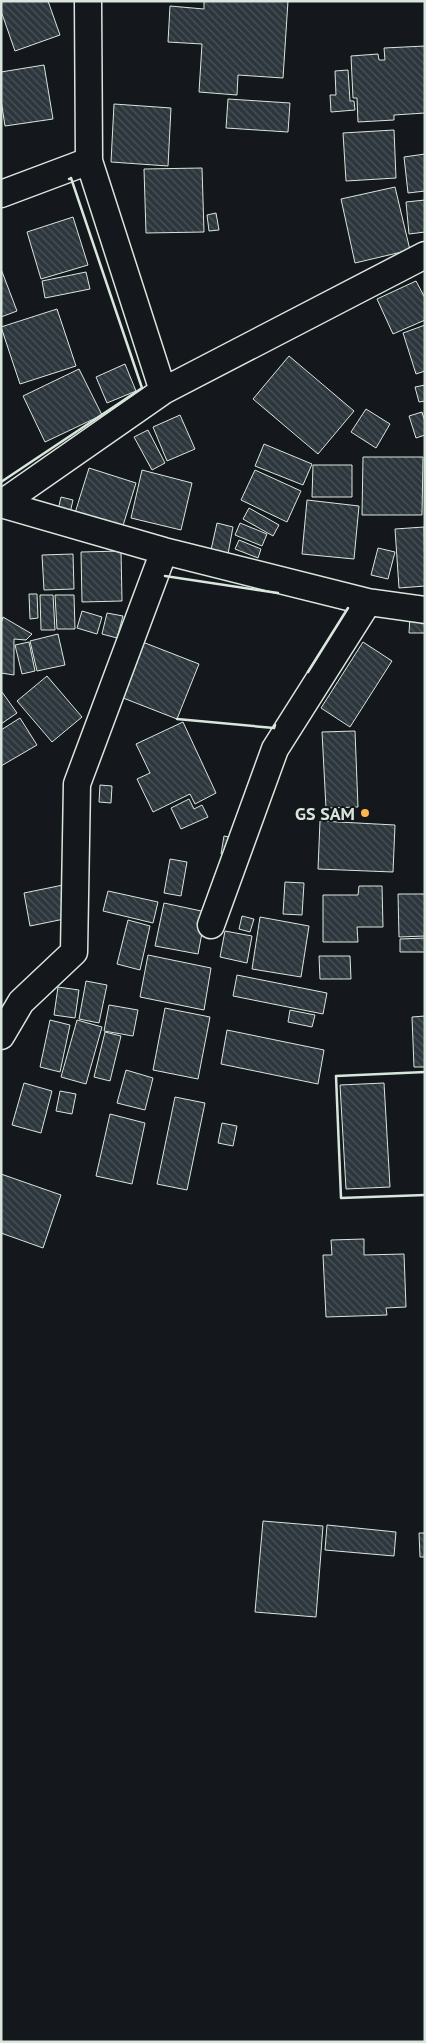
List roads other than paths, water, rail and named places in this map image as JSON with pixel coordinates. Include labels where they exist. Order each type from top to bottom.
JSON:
[{"type":"street","points":[[88,1],[89,161],[163,390]]},
{"type":"street","points":[[1,194],[89,161]]},
{"type":"street","points":[[1,504],[163,390],[425,255]]},
{"type":"street","points":[[1,504],[164,552],[368,602],[425,610]]},
{"type":"street","points":[[1,1036],[21,1002],[74,952],[77,784],[164,552]]},
{"type":"street","points":[[211,925],[275,749],[368,602]]},
{"type":"place","name":"GS SAM","points":[[365,813]]}]
